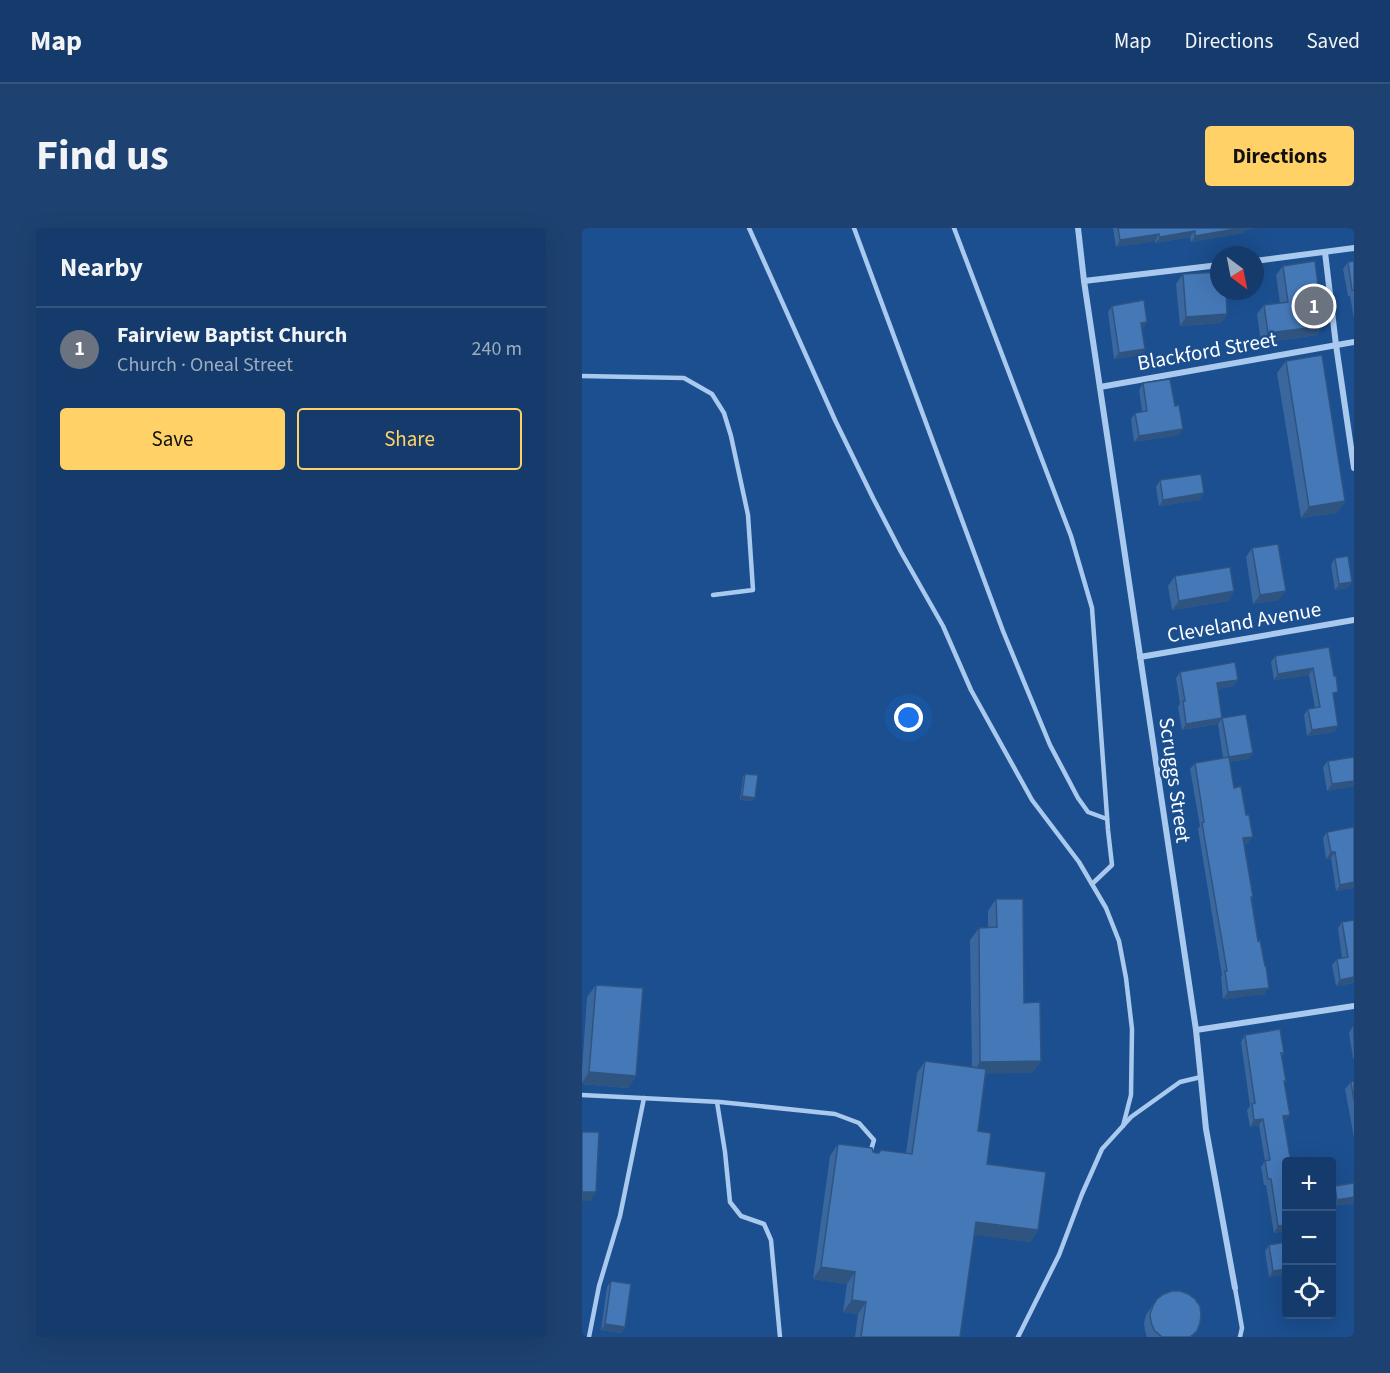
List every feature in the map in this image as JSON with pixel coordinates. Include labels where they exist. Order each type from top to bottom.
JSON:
[{"type":"street","name":"Scruggs Street","points":[[1078,228],[1196,1030],[1206,1129],[1235,1288]]},
{"type":"street","points":[[1264,260],[1354,248]]},
{"type":"street","points":[[1325,252],[1354,468]]},
{"type":"street","points":[[1084,281],[1210,266]]},
{"type":"street","name":"Blackford Street","points":[[1100,387],[1354,342]]},
{"type":"street","name":"Cleveland Avenue","points":[[1140,657],[1354,620]]},
{"type":"street","points":[[1196,1030],[1354,1006]]},
{"type":"lane","points":[[749,228],[868,489],[943,626],[971,690],[1032,800],[1079,862],[1106,908],[1119,941],[1132,1029],[1131,1095],[1123,1126]]},
{"type":"lane","points":[[854,228],[1004,631],[1050,745],[1088,812],[1107,819]]},
{"type":"lane","points":[[954,228],[1071,536],[1092,608],[1112,865],[1092,884]]},
{"type":"lane","points":[[582,376],[684,378],[712,394],[724,413],[748,515],[753,590],[713,595]]},
{"type":"lane","points":[[1018,1337],[1059,1255],[1102,1149],[1131,1118],[1180,1082],[1201,1077]]},
{"type":"lane","points":[[582,1095],[717,1102],[835,1114],[859,1123],[874,1140],[868,1161]]},
{"type":"lane","points":[[589,1337],[599,1286],[620,1216],[644,1098]]},
{"type":"lane","points":[[717,1102],[730,1202],[741,1216],[764,1224],[771,1240],[780,1337]]},
{"type":"lane","name":"Scruggs Street","points":[[1235,1288],[1242,1328],[1240,1337]]},
{"type":"building","points":[[1118,228],[1241,228],[1195,236],[1195,231],[1120,240]]},
{"type":"building","points":[[1315,261],[1323,326],[1268,333],[1264,305],[1288,302],[1283,266]]},
{"type":"building","points":[[1354,261],[1354,290],[1352,290],[1348,262]]},
{"type":"building","points":[[1210,272],[1210,300],[1226,300],[1227,314],[1186,317],[1183,274]]},
{"type":"building","points":[[1144,300],[1147,322],[1141,323],[1145,349],[1119,353],[1112,306]]},
{"type":"building","points":[[1322,355],[1345,501],[1309,507],[1286,361]]},
{"type":"building","points":[[1170,379],[1175,406],[1179,405],[1183,429],[1139,436],[1135,413],[1147,411],[1143,383]]},
{"type":"building","points":[[1201,474],[1204,493],[1163,500],[1160,480]]},
{"type":"building","points":[[1278,544],[1286,591],[1260,595],[1252,548]]},
{"type":"building","points":[[1348,556],[1352,582],[1339,584],[1335,558]]},
{"type":"building","points":[[1230,567],[1234,591],[1179,601],[1175,576]]},
{"type":"building","points":[[1329,647],[1338,692],[1333,693],[1338,726],[1312,730],[1308,709],[1320,707],[1313,668],[1278,674],[1275,656]]},
{"type":"building","points":[[1235,662],[1238,680],[1217,683],[1222,718],[1186,724],[1180,672]]},
{"type":"building","points":[[1246,714],[1253,753],[1229,757],[1222,718]]},
{"type":"building","points":[[1229,757],[1234,788],[1241,786],[1253,837],[1243,838],[1258,941],[1260,940],[1269,988],[1228,992],[1225,971],[1227,971],[1202,823],[1204,822],[1195,763]]},
{"type":"building","points":[[1354,757],[1354,781],[1332,784],[1328,761]]},
{"type":"building","points":[[745,774],[758,775],[755,798],[742,796]]},
{"type":"building","points":[[1354,827],[1354,882],[1340,885],[1335,852],[1331,852],[1327,832]]},
{"type":"building","points":[[996,899],[1023,899],[1024,1003],[1040,1002],[1041,1061],[980,1062],[979,928],[997,927]]},
{"type":"building","points":[[1354,920],[1354,977],[1340,980],[1337,959],[1348,957],[1342,922]]},
{"type":"building","points":[[596,985],[643,988],[636,1076],[589,1072]]},
{"type":"building","points":[[1280,1029],[1284,1053],[1281,1053],[1286,1081],[1284,1081],[1290,1115],[1283,1116],[1290,1157],[1282,1157],[1282,1226],[1278,1226],[1271,1179],[1268,1179],[1265,1161],[1270,1160],[1263,1119],[1254,1120],[1252,1104],[1255,1103],[1245,1035]]},
{"type":"building","points":[[925,1061],[986,1069],[978,1131],[991,1133],[987,1164],[1046,1172],[1038,1230],[976,1222],[960,1337],[861,1337],[866,1302],[852,1300],[855,1272],[821,1267],[838,1144],[872,1148],[876,1153],[881,1150],[912,1154]]},
{"type":"building","points":[[1354,1081],[1354,1101],[1351,1082]]},
{"type":"building","points":[[582,1132],[599,1132],[596,1192],[583,1192],[583,1198],[582,1198]]},
{"type":"building","points":[[1354,1183],[1354,1197],[1337,1200],[1336,1186]]},
{"type":"building","points":[[1282,1243],[1282,1270],[1273,1271],[1269,1245]]},
{"type":"building","points":[[611,1281],[631,1284],[625,1327],[605,1324]]},
{"type":"building","points":[[1172,1291],[1188,1294],[1200,1306],[1200,1323],[1197,1331],[1190,1337],[1162,1337],[1154,1330],[1150,1314],[1153,1306],[1157,1299]]},
{"type":"place","name":"Fairview Baptist Church","points":[[1314,306]]}]
